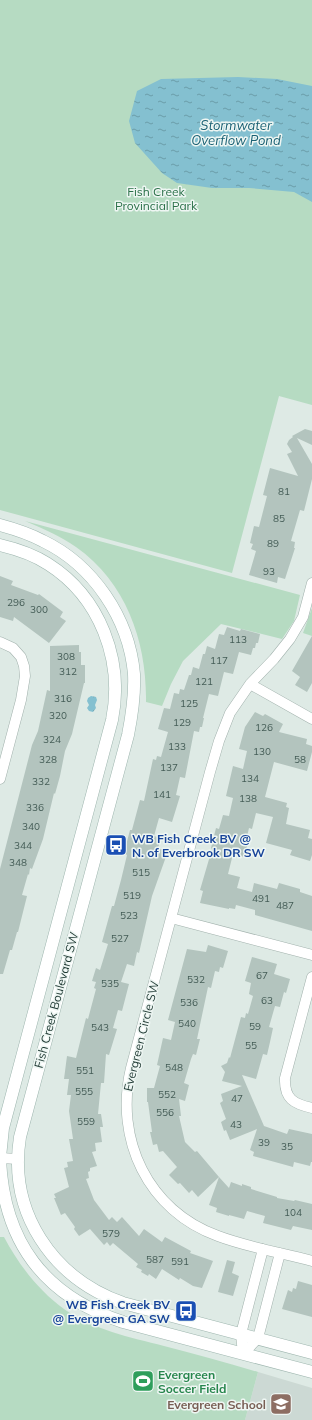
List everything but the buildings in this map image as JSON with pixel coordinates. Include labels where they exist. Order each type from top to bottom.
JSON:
[{"type":"main road","name":"Fish Creek Boulevard SW","points":[[0,525],[31,535],[54,547],[80,566],[94,580],[106,595],[121,624],[129,649],[134,674],[132,711],[128,735],[23,1124],[19,1145],[19,1180],[23,1198],[35,1231],[53,1257],[76,1278],[98,1292],[123,1303],[312,1353]]},
{"type":"main road","name":"Fish Creek Boulevard SW","points":[[0,544],[23,552],[48,564],[80,592],[98,619],[108,641],[113,658],[116,687],[112,720],[3,1128],[0,1158],[3,1194],[7,1210],[17,1235],[35,1264],[54,1284],[76,1301],[107,1317],[312,1372]]},
{"type":"street","name":"Evergreen Circle SW","points":[[312,583],[303,616],[290,639],[274,659],[250,684],[230,713],[219,741],[129,1078],[126,1106],[131,1144],[136,1158],[150,1184],[177,1213],[200,1228],[218,1236],[312,1261]]},
{"type":"street","points":[[0,642],[13,648],[21,657],[25,676],[21,700],[0,779]]},
{"type":"street","points":[[250,684],[312,719]]},
{"type":"street","points":[[171,918],[312,955]]},
{"type":"street","points":[[312,978],[285,1078],[288,1096],[299,1105],[312,1108]]},
{"type":"street","points":[[0,1158],[18,1159]]},
{"type":"street","points":[[243,1354],[241,1334],[263,1249]]},
{"type":"street","points":[[243,1354],[258,1338],[280,1253]]},
{"type":"shaded area","name":"Evergreen School","points":[[258,1372],[312,1388],[312,1420],[245,1420]]},
{"type":"green space","name":"Fish Creek Provincial Park","points":[[0,0],[312,0],[312,405],[279,396],[232,573],[0,510]]},
{"type":"green space","points":[[25,521],[300,595],[294,621],[282,639],[221,624],[183,661],[162,706],[146,702],[143,658],[138,637],[121,596],[109,578],[94,562],[76,547],[51,532]]},
{"type":"green space","points":[[312,608],[312,636],[303,633]]},
{"type":"green space","points":[[0,1237],[4,1237],[23,1267],[46,1294],[75,1316],[99,1328],[125,1336],[258,1372],[245,1420],[0,1420]]},
{"type":"water","name":"Stormwater Overflow Pond","points":[[238,77],[277,79],[312,86],[312,202],[294,192],[249,188],[212,188],[177,183],[162,173],[135,143],[129,121],[137,91],[161,79]]},
{"type":"water","points":[[91,696],[96,697],[97,700],[95,705],[96,708],[93,712],[89,711],[87,708],[89,705],[87,701],[88,698]]},
{"type":"place","name":"WB Fish Creek BV @ N. of Everbrook DR SW","points":[[116,845]]},
{"type":"place","name":"WB Fish Creek BV @ Evergreen GA SW","points":[[186,1311]]},
{"type":"place","name":"Evergreen Soccer Field","points":[[143,1381]]},
{"type":"place","name":"Evergreen School","points":[[281,1404]]}]
